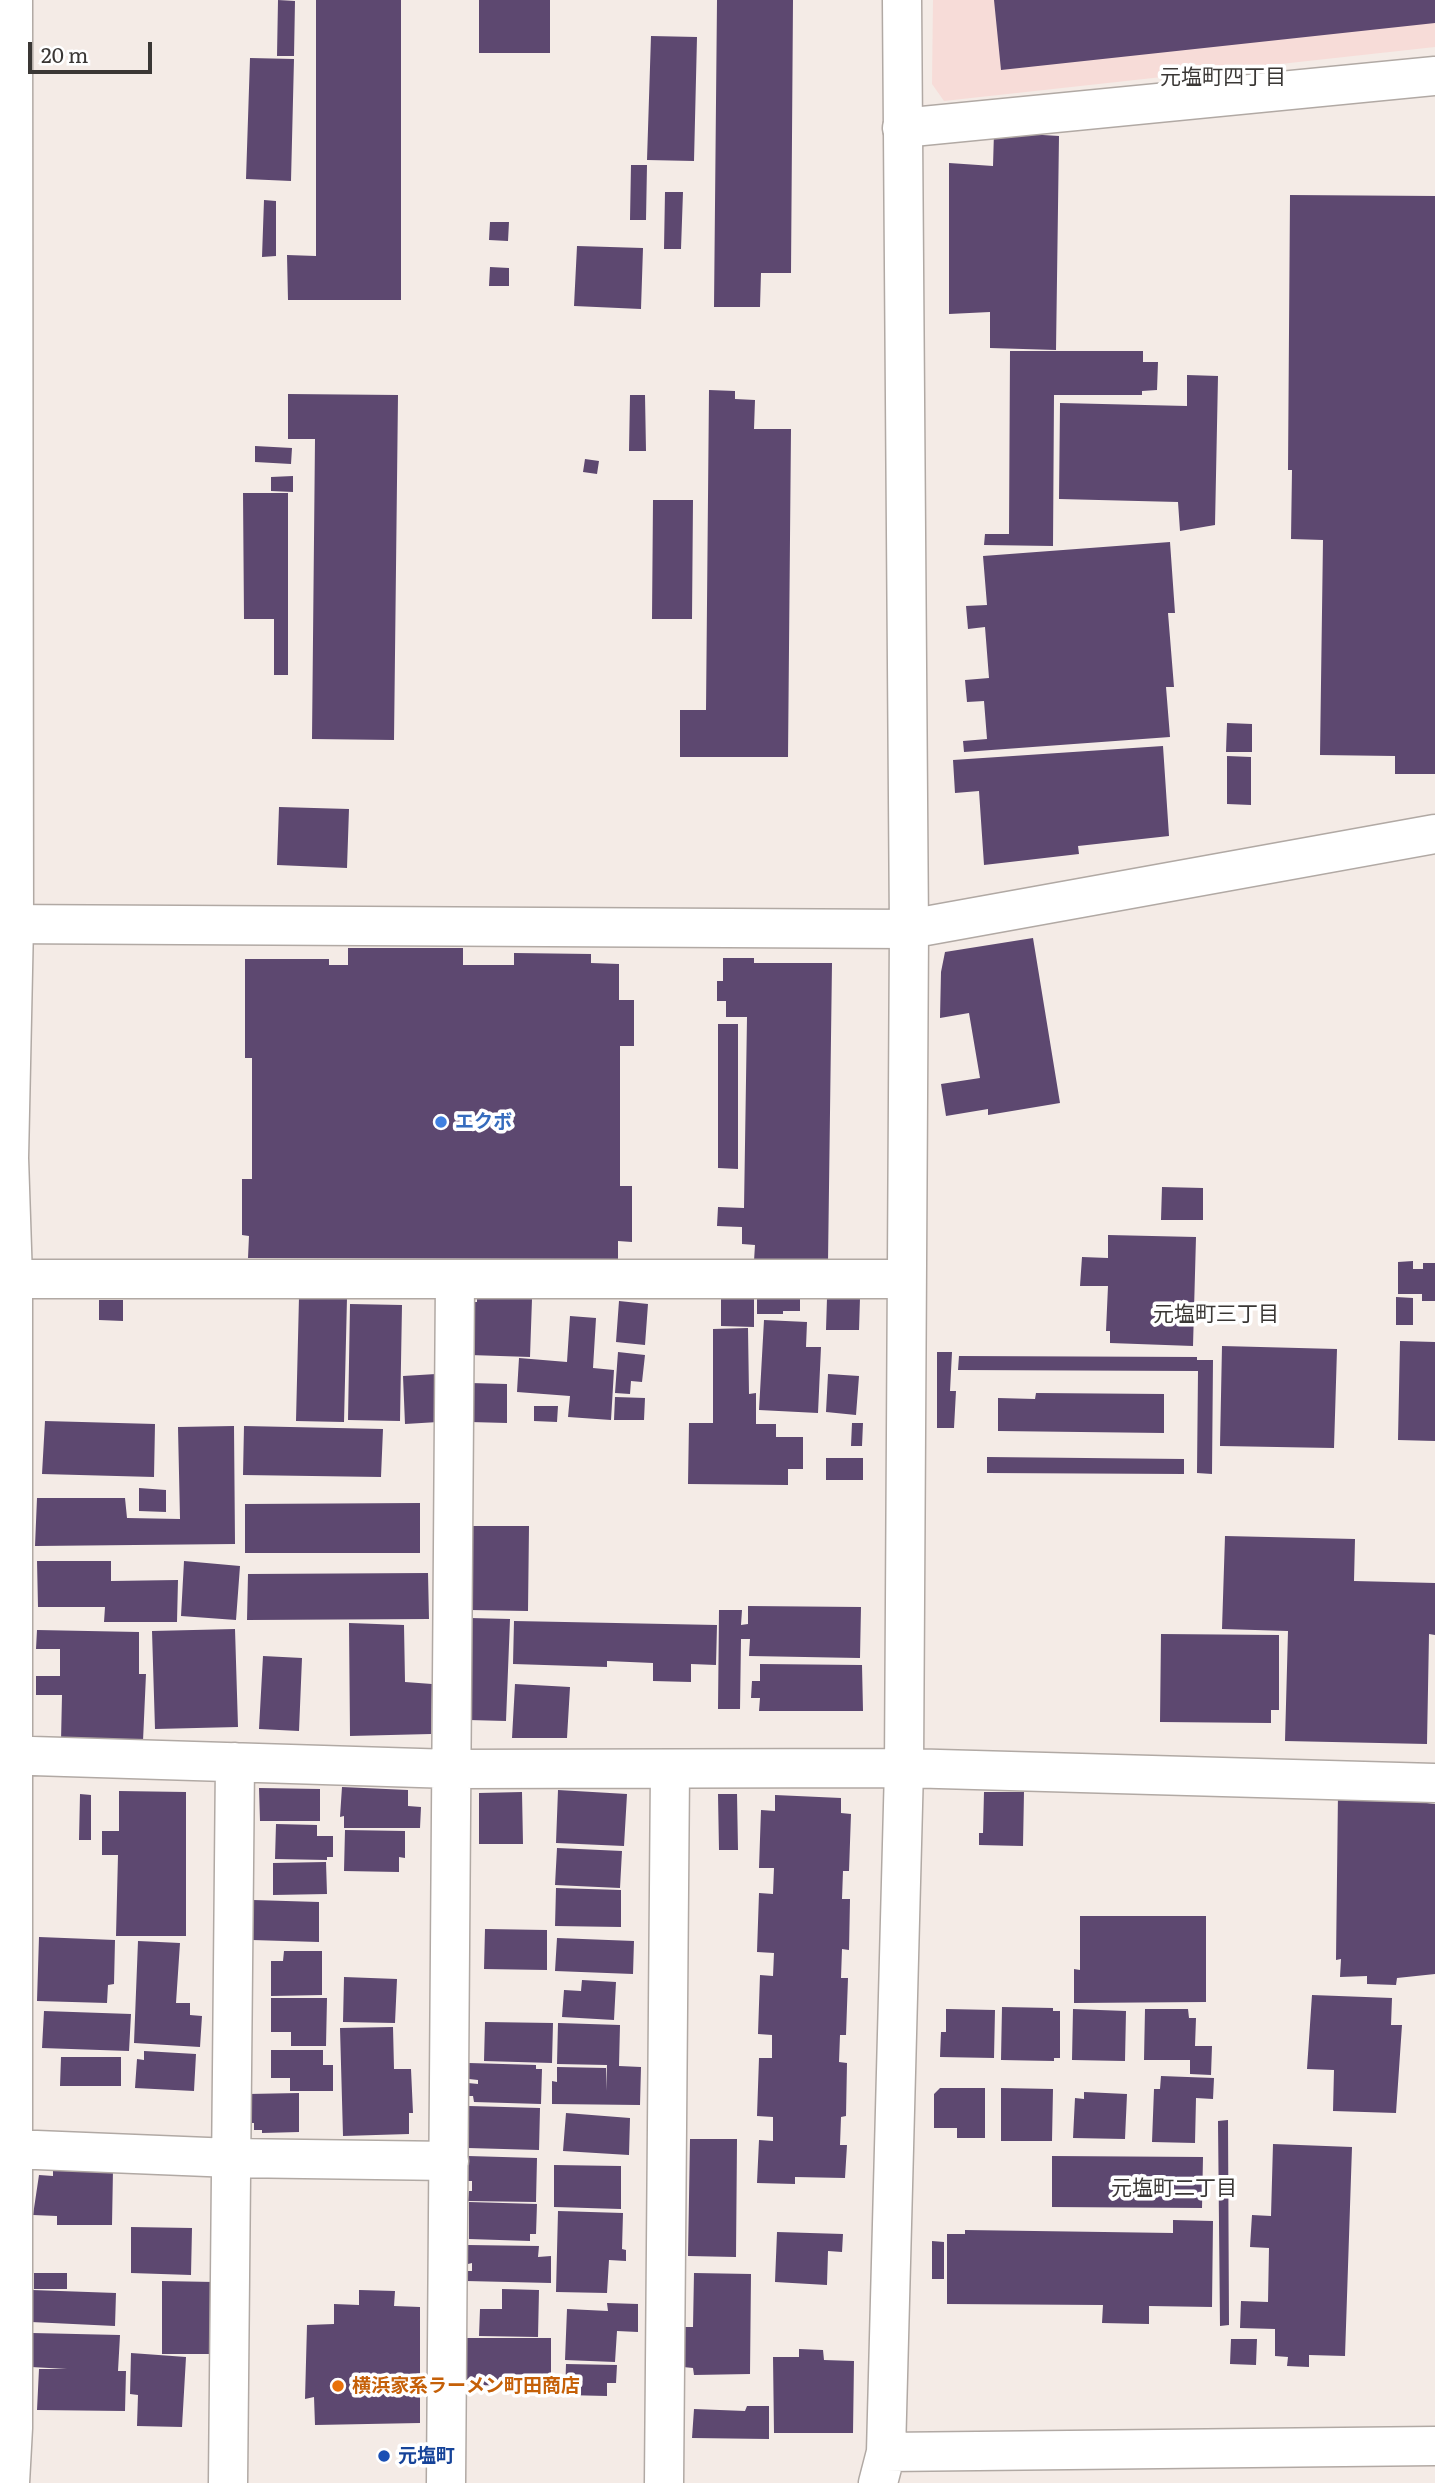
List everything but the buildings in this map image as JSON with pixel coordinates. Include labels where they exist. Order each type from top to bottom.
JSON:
[{"type":"street","points":[[10,2483],[13,2428],[6,1755],[6,1363],[13,1279],[4,1158],[7,924],[7,56],[13,0]]},
{"type":"street","points":[[902,0],[909,929],[904,1768],[882,2468],[1435,2446]]},
{"type":"street","points":[[902,128],[1435,76]]},
{"type":"street","points":[[7,924],[909,929],[1435,834]]},
{"type":"street","points":[[13,1279],[906,1279]]},
{"type":"street","points":[[446,2483],[455,1280]]},
{"type":"street","points":[[6,1755],[452,1769],[904,1768],[1435,1783]]},
{"type":"street","points":[[228,2483],[234,1762]]},
{"type":"street","points":[[664,2483],[670,1770]]},
{"type":"street","points":[[12,2149],[232,2158],[449,2161]]},
{"type":"shaded area","points":[[933,0],[1435,0],[1435,47],[944,101],[932,84]]},
{"type":"place","name":"エクボ","points":[[441,1122]]},
{"type":"place","name":"横浜家系ラーメン町田商店","points":[[338,2386]]},
{"type":"place","name":"元塩町","points":[[384,2456]]},
{"type":"district","name":"元塩町四丁目","points":[[1223,78]]},
{"type":"district","name":"元塩町三丁目","points":[[1216,1315]]},
{"type":"district","name":"元塩町二丁目","points":[[1174,2189]]}]
